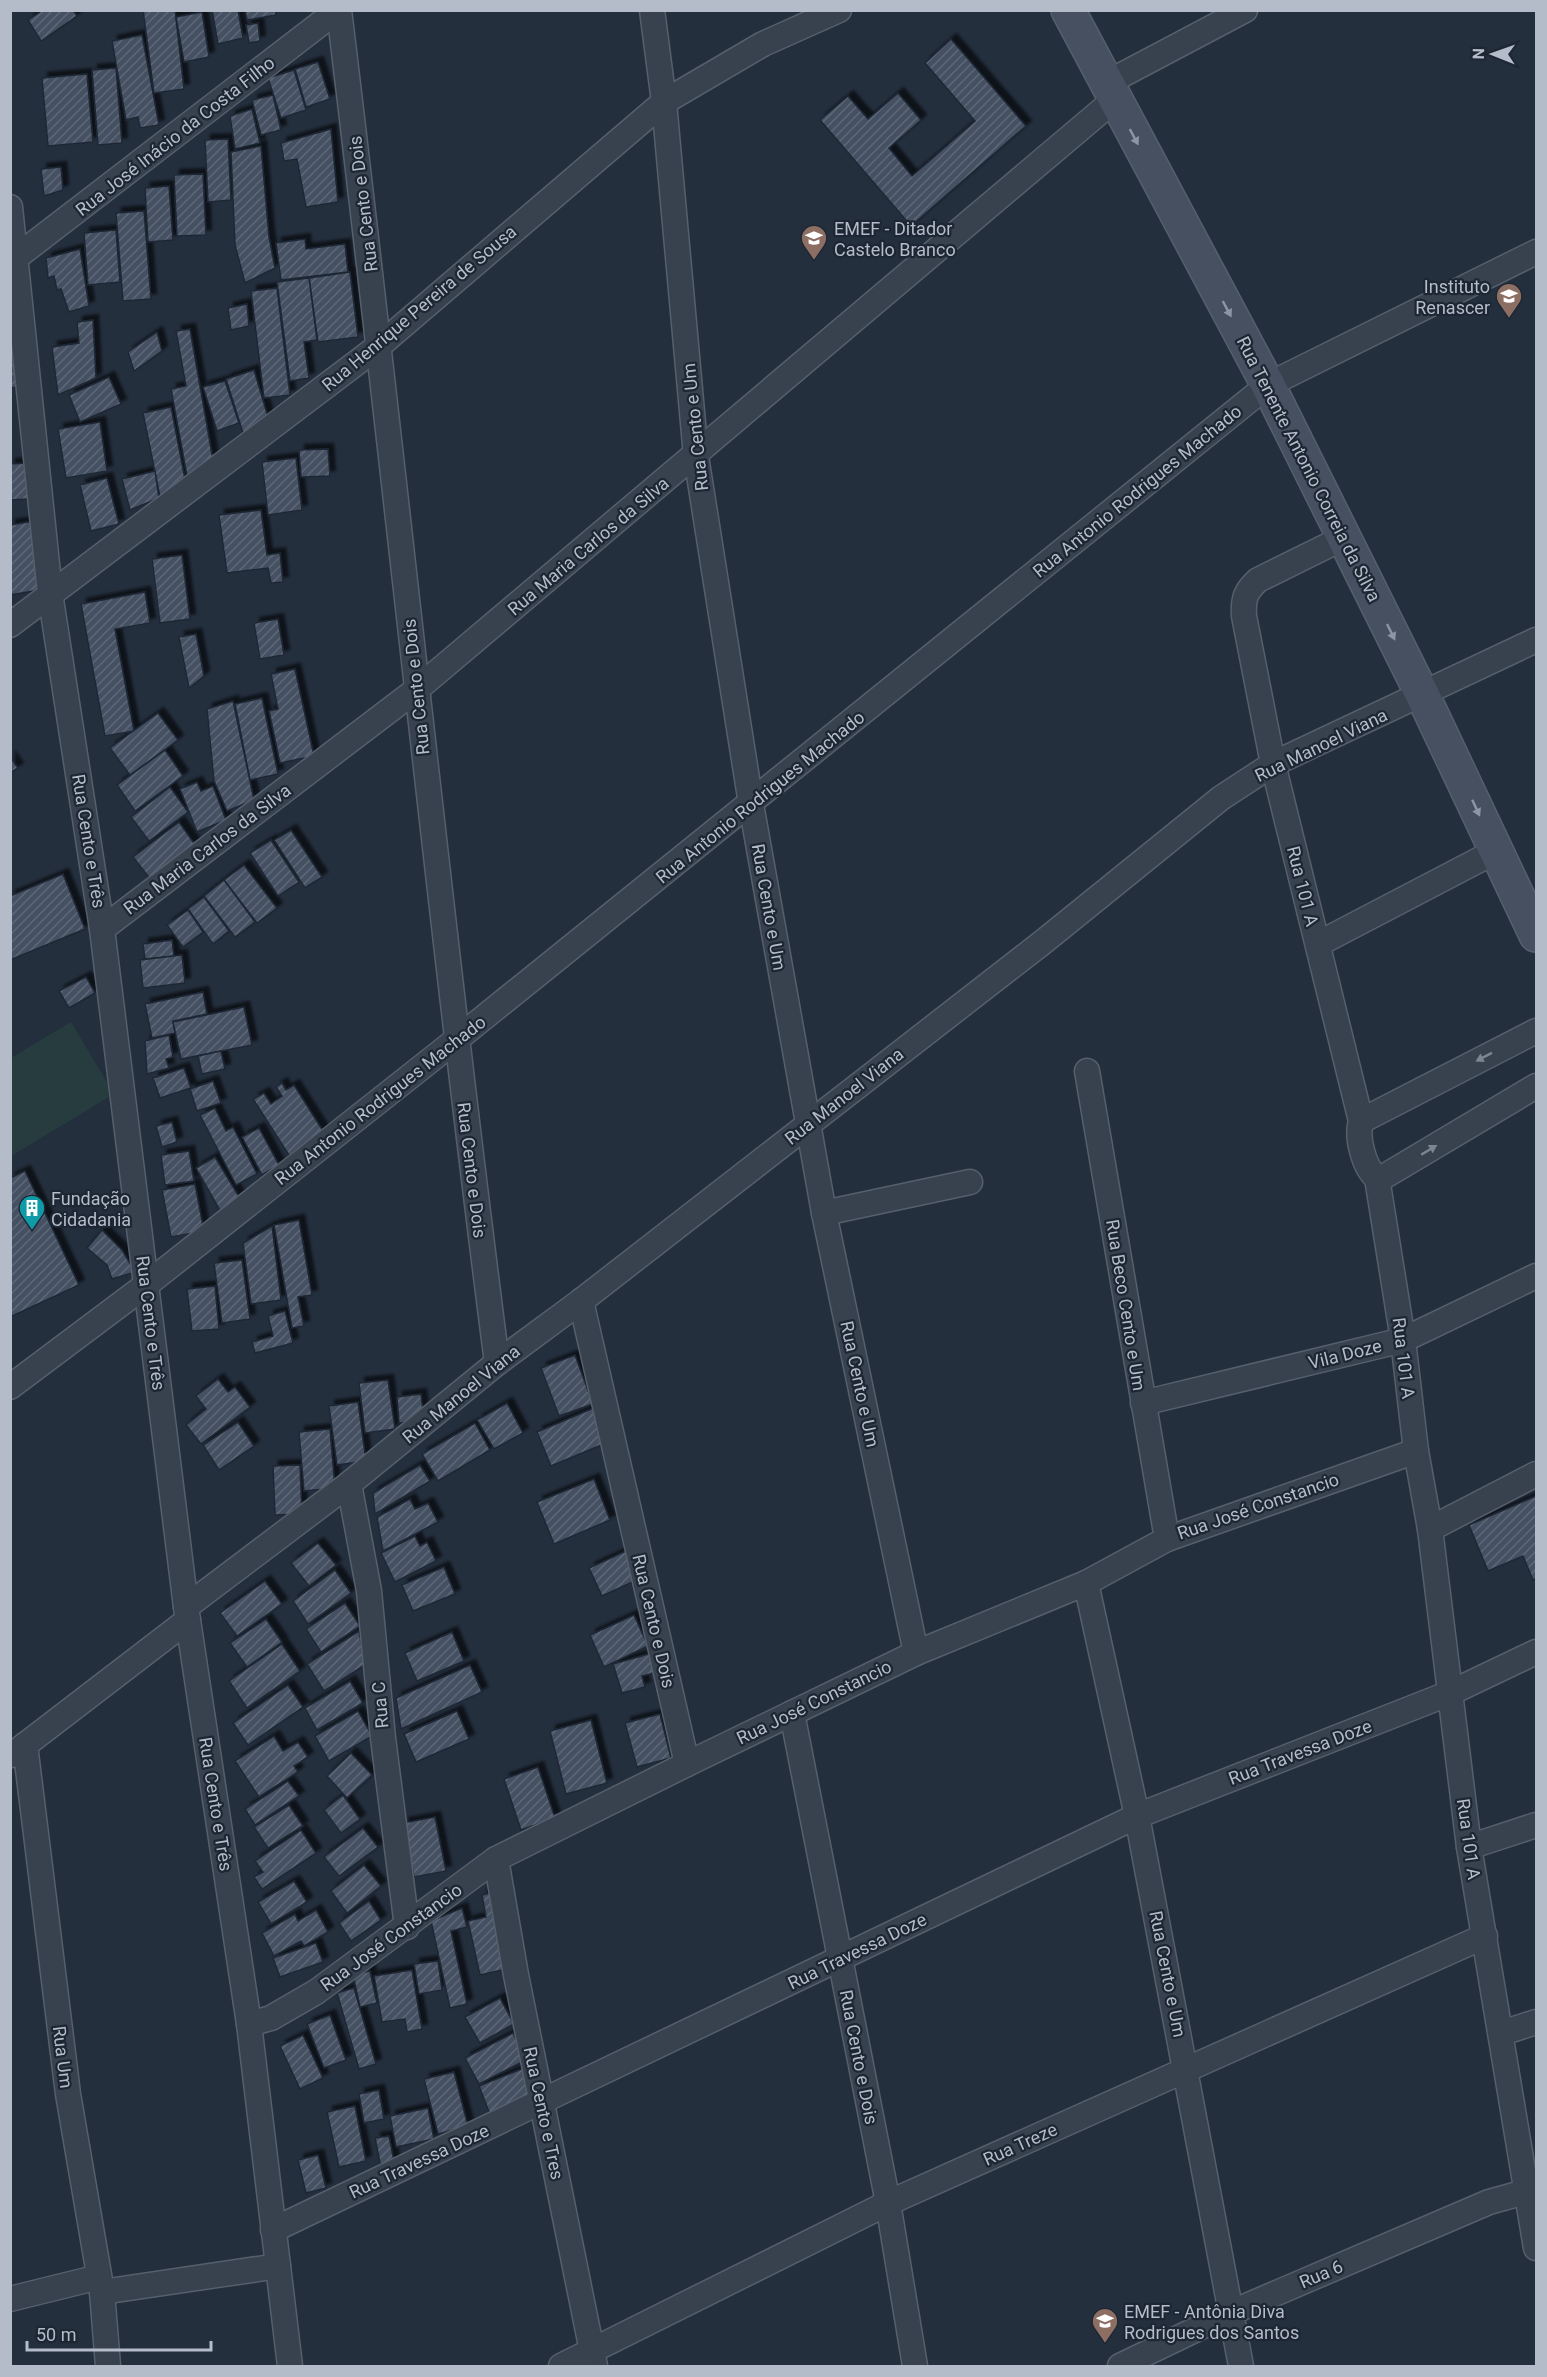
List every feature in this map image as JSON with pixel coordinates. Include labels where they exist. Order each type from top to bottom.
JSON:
[{"type":"main road","name":"Rua Tenente Antonio Correia da Silva","points":[[1068,10],[1268,385],[1345,537],[1536,935]]},
{"type":"street","name":"Rua José Inácio da Costa Filho","points":[[13,260],[339,10]]},
{"type":"street","name":"Rua Cento e Dois","points":[[339,10],[380,345],[456,1040],[497,1363]]},
{"type":"street","name":"Rua Cento e Um","points":[[652,10],[663,102],[696,456],[751,804],[824,1213],[916,1653]]},
{"type":"street","name":"Rua Henrique Pereira de Sousa","points":[[10,624],[380,345],[663,102],[763,44],[839,10]]},
{"type":"street","name":"Rua Maria Carlos da Silva","points":[[102,929],[416,690],[696,456],[1110,92],[1245,10]]},
{"type":"street","name":"Rua Cento e Três","points":[[10,207],[13,260],[50,593],[102,929],[187,1613],[249,2024],[290,2367]]},
{"type":"street","name":"Rua Antonio Rodrigues Machado","points":[[10,1387],[146,1285],[456,1040],[1268,385],[1536,252]]},
{"type":"street","name":"Rua 101 A","points":[[1345,537],[1258,580],[1247,590],[1244,600],[1273,764],[1361,1121],[1360,1142],[1369,1168],[1377,1178],[1403,1340],[1416,1451],[1430,1529],[1469,1847],[1531,2193],[1536,2248]]},
{"type":"street","name":"Rua Manoel Viana","points":[[18,1751],[497,1363],[581,1302],[1043,942],[1221,798],[1273,764],[1423,696],[1536,640]]},
{"type":"street","points":[[1318,944],[1496,851]]},
{"type":"street","points":[[1361,1121],[1536,1031]]},
{"type":"street","name":"Rua Beco Cento e Um","points":[[1087,1071],[1167,1539]]},
{"type":"street","points":[[1377,1178],[1385,1176],[1536,1086]]},
{"type":"street","points":[[824,1213],[970,1182]]},
{"type":"street","name":"Vila Doze","points":[[1143,1403],[1403,1340],[1536,1276]]},
{"type":"street","name":"Rua Cento e Dois","points":[[581,1302],[687,1764]]},
{"type":"street","name":"Rua José Constancio","points":[[249,2024],[271,2018],[316,1992],[407,1927],[496,1859],[687,1764],[916,1653],[1086,1583],[1167,1539],[1416,1451]]},
{"type":"street","points":[[1430,1529],[1536,1474]]},
{"type":"street","name":"Rua C","points":[[349,1484],[369,1591],[383,1738],[407,1927]]},
{"type":"street","name":"Rua Cento e Um","points":[[1086,1583],[1137,1816],[1241,2367]]},
{"type":"street","name":"Rua Travessa Doze","points":[[273,2230],[1137,1816],[1450,1692],[1536,1652]]},
{"type":"street","name":"Rua Cento e Dois","points":[[792,1713],[888,2203],[915,2367]]},
{"type":"street","name":"Rua Um","points":[[18,1751],[68,2094],[100,2284],[108,2367]]},
{"type":"street","points":[[1469,1847],[1536,1825]]},
{"type":"street","name":"Rua Cento e Tres","points":[[496,1859],[593,2359]]},
{"type":"street","name":"Rua Treze","points":[[561,2367],[593,2359],[888,2203],[1485,1936]]},
{"type":"street","points":[[1502,2032],[1536,2022]]},
{"type":"street","name":"Rua 6","points":[[1120,2367],[1230,2313],[1489,2202],[1531,2193]]},
{"type":"street","points":[[10,2299],[100,2284],[278,2266]]},
{"type":"green space","points":[[71,1022],[114,1094],[11,1156],[11,1058]]},
{"type":"building","points":[[43,10],[73,10],[77,16],[41,41],[28,20]]},
{"type":"building","points":[[143,10],[175,10],[184,89],[154,93]]},
{"type":"building","points":[[212,10],[238,10],[243,38],[218,44]]},
{"type":"building","points":[[245,10],[275,10],[276,15],[247,20]]},
{"type":"building","points":[[202,12],[209,57],[184,62],[176,17]]},
{"type":"building","points":[[258,23],[260,41],[249,43],[246,25]]},
{"type":"building","points":[[142,35],[159,125],[140,128],[138,117],[126,120],[112,41]]},
{"type":"building","points":[[951,39],[1026,126],[911,226],[820,120],[848,96],[868,119],[898,93],[921,120],[889,148],[912,176],[975,121],[925,63]]},
{"type":"building","points":[[318,62],[330,99],[306,107],[295,69]]},
{"type":"building","points":[[116,68],[122,143],[98,145],[92,70]]},
{"type":"building","points":[[294,70],[306,110],[281,118],[268,78]]},
{"type":"building","points":[[87,74],[93,142],[48,146],[42,78]]},
{"type":"building","points":[[273,95],[281,130],[261,135],[252,100]]},
{"type":"building","points":[[252,109],[260,143],[235,149],[230,116]]},
{"type":"building","points":[[331,129],[338,202],[306,207],[297,159],[284,161],[281,143]]},
{"type":"building","points":[[228,139],[231,200],[208,202],[205,140]]},
{"type":"building","points":[[261,146],[269,237],[275,268],[245,283],[235,245],[231,152]]},
{"type":"building","points":[[61,167],[63,190],[44,196],[41,169]]},
{"type":"building","points":[[203,174],[206,235],[177,236],[174,175]]},
{"type":"building","points":[[169,186],[173,240],[148,242],[145,188]]},
{"type":"building","points":[[144,211],[151,299],[123,301],[116,213]]},
{"type":"building","points":[[116,230],[120,282],[88,285],[84,233]]},
{"type":"building","points":[[305,239],[306,249],[345,244],[348,272],[281,280],[276,243]]},
{"type":"building","points":[[80,249],[89,306],[69,312],[61,289],[57,290],[54,276],[48,278],[46,258]]},
{"type":"building","points":[[350,272],[358,337],[318,342],[309,278]]},
{"type":"building","points":[[309,278],[317,340],[304,342],[309,378],[290,381],[277,282]]},
{"type":"building","points":[[277,288],[290,395],[264,398],[251,291]]},
{"type":"building","points":[[247,304],[249,326],[231,330],[228,308]]},
{"type":"building","points":[[93,320],[96,378],[58,395],[52,347],[79,343],[77,322]]},
{"type":"building","points":[[10,321],[19,387],[10,388]]},
{"type":"building","points":[[190,329],[213,460],[187,476],[171,389],[186,386],[176,331]]},
{"type":"building","points":[[157,332],[162,351],[134,371],[128,352]]},
{"type":"building","points":[[254,370],[268,417],[243,433],[226,379]]},
{"type":"building","points":[[109,377],[121,404],[80,422],[69,395]]},
{"type":"building","points":[[225,381],[239,423],[217,431],[203,387]]},
{"type":"building","points":[[171,407],[185,479],[160,497],[143,413]]},
{"type":"building","points":[[100,422],[107,471],[66,478],[58,429]]},
{"type":"building","points":[[328,449],[330,476],[301,477],[299,450]]},
{"type":"building","points":[[296,458],[302,510],[268,515],[262,462]]},
{"type":"building","points":[[28,463],[29,499],[10,500],[10,464]]},
{"type":"building","points":[[155,471],[159,498],[130,510],[122,479]]},
{"type":"building","points":[[107,478],[119,524],[91,531],[80,485]]},
{"type":"building","points":[[261,510],[267,555],[280,553],[283,582],[271,583],[268,568],[227,573],[219,515]]},
{"type":"building","points":[[34,521],[45,589],[10,595],[10,525]]},
{"type":"building","points":[[182,555],[190,619],[160,623],[152,559]]},
{"type":"building","points":[[145,592],[150,623],[115,629],[134,731],[105,736],[81,604]]},
{"type":"building","points":[[278,619],[284,655],[260,659],[254,623]]},
{"type":"building","points":[[196,634],[204,676],[189,688],[179,637]]},
{"type":"building","points":[[295,669],[314,756],[280,763],[269,711],[278,709],[271,674]]},
{"type":"building","points":[[262,698],[278,774],[250,780],[235,704]]},
{"type":"building","points":[[233,701],[254,800],[227,811],[214,781],[207,709]]},
{"type":"building","points":[[158,713],[178,740],[130,775],[110,748]]},
{"type":"building","points":[[165,750],[183,776],[135,811],[117,785]]},
{"type":"building","points":[[10,757],[18,768],[10,773]]},
{"type":"building","points":[[197,782],[201,791],[213,786],[226,820],[197,832],[180,789]]},
{"type":"building","points":[[170,787],[188,812],[149,841],[131,817]]},
{"type":"building","points":[[179,822],[196,846],[151,880],[133,857]]},
{"type":"building","points":[[291,830],[322,877],[305,888],[274,840]]},
{"type":"building","points":[[271,840],[299,882],[278,896],[250,853]]},
{"type":"building","points":[[244,865],[277,908],[257,923],[224,880]]},
{"type":"building","points":[[63,874],[85,929],[10,960],[10,896]]},
{"type":"building","points":[[224,880],[255,922],[235,937],[204,896]]},
{"type":"building","points":[[204,897],[229,931],[213,944],[188,909]]},
{"type":"building","points":[[188,910],[203,932],[183,947],[167,925]]},
{"type":"building","points":[[172,940],[174,956],[145,959],[143,944]]},
{"type":"building","points":[[182,955],[185,983],[143,988],[140,960]]},
{"type":"building","points":[[86,977],[95,993],[69,1008],[59,991]]},
{"type":"building","points":[[203,992],[207,1014],[173,1021],[175,1033],[152,1038],[145,1004]]},
{"type":"building","points":[[244,1007],[252,1045],[181,1059],[173,1022]]},
{"type":"building","points":[[169,1035],[173,1057],[166,1059],[169,1068],[147,1074],[145,1041]]},
{"type":"building","points":[[221,1051],[225,1069],[202,1074],[198,1056]]},
{"type":"building","points":[[184,1068],[191,1088],[160,1098],[153,1078]]},
{"type":"building","points":[[213,1081],[221,1103],[197,1111],[190,1089]]},
{"type":"building","points":[[282,1083],[286,1090],[294,1085],[325,1134],[294,1163],[253,1099],[264,1093],[271,1104],[282,1096],[276,1087]]},
{"type":"building","points":[[215,1108],[226,1131],[233,1127],[257,1174],[236,1185],[200,1115]]},
{"type":"building","points":[[172,1122],[177,1142],[162,1147],[156,1126]]},
{"type":"building","points":[[259,1128],[279,1165],[262,1175],[242,1137]]},
{"type":"building","points":[[189,1151],[194,1181],[165,1185],[161,1155]]},
{"type":"building","points":[[215,1157],[241,1200],[221,1212],[196,1168]]},
{"type":"building","name":"Fundação Cidadania","points":[[25,1171],[79,1285],[10,1317],[10,1178]]},
{"type":"building","points":[[195,1184],[204,1231],[171,1237],[162,1190]]},
{"type":"building","points":[[299,1220],[312,1295],[298,1297],[304,1326],[292,1328],[274,1225]]},
{"type":"building","points":[[272,1226],[281,1300],[251,1304],[243,1243]]},
{"type":"building","points":[[102,1230],[122,1250],[131,1265],[132,1273],[112,1279],[107,1265],[87,1248]]},
{"type":"building","points":[[242,1260],[250,1319],[222,1323],[214,1263]]},
{"type":"building","points":[[215,1286],[219,1329],[192,1331],[187,1289]]},
{"type":"building","points":[[285,1311],[293,1343],[255,1353],[252,1342],[273,1336],[268,1316]]},
{"type":"building","points":[[575,1355],[593,1404],[559,1416],[541,1368]]},
{"type":"building","points":[[218,1379],[228,1392],[235,1387],[250,1407],[201,1444],[186,1425],[206,1409],[196,1396]]},
{"type":"building","points":[[388,1380],[395,1429],[365,1433],[359,1383]]},
{"type":"building","points":[[421,1394],[424,1421],[399,1423],[397,1397]]},
{"type":"building","points":[[358,1402],[366,1461],[337,1465],[329,1406]]},
{"type":"building","points":[[507,1403],[523,1433],[494,1449],[477,1420]]},
{"type":"building","points":[[596,1407],[611,1441],[551,1466],[537,1432]]},
{"type":"building","points":[[238,1422],[254,1446],[219,1470],[203,1445]]},
{"type":"building","points":[[475,1423],[490,1450],[438,1481],[422,1454]]},
{"type":"building","points":[[330,1429],[335,1488],[304,1491],[299,1432]]},
{"type":"building","points":[[300,1465],[302,1514],[275,1515],[273,1466]]},
{"type":"building","points":[[420,1465],[430,1481],[375,1514],[373,1493]]},
{"type":"building","points":[[594,1479],[610,1520],[554,1544],[537,1502]]},
{"type":"building","points":[[1536,1496],[1536,1578],[1533,1580],[1523,1556],[1488,1571],[1469,1525]]},
{"type":"building","points":[[410,1499],[415,1509],[428,1503],[438,1522],[383,1551],[377,1517]]},
{"type":"building","points":[[415,1536],[420,1546],[427,1542],[436,1561],[395,1582],[381,1553]]},
{"type":"building","points":[[318,1543],[336,1565],[309,1586],[291,1563]]},
{"type":"building","points":[[626,1551],[639,1579],[602,1596],[589,1568]]},
{"type":"building","points":[[444,1567],[455,1594],[413,1611],[402,1585]]},
{"type":"building","points":[[335,1570],[351,1593],[308,1624],[293,1601]]},
{"type":"building","points":[[265,1581],[282,1604],[237,1636],[220,1613]]},
{"type":"building","points":[[345,1603],[360,1626],[321,1652],[306,1629]]},
{"type":"building","points":[[634,1615],[648,1646],[604,1667],[590,1635]]},
{"type":"building","points":[[266,1619],[282,1642],[247,1667],[230,1643]]},
{"type":"building","points":[[359,1631],[365,1665],[324,1691],[307,1664]]},
{"type":"building","points":[[452,1632],[464,1661],[417,1681],[405,1653]]},
{"type":"building","points":[[282,1644],[300,1671],[247,1708],[229,1681]]},
{"type":"building","points":[[652,1653],[658,1672],[642,1676],[645,1687],[622,1693],[613,1664]]},
{"type":"building","points":[[470,1665],[482,1692],[401,1729],[396,1698]]},
{"type":"building","points":[[350,1681],[363,1703],[317,1730],[305,1708]]},
{"type":"building","points":[[288,1685],[303,1707],[248,1745],[233,1723]]},
{"type":"building","points":[[358,1711],[372,1736],[329,1761],[315,1736]]},
{"type":"building","points":[[457,1711],[469,1739],[416,1762],[404,1734]]},
{"type":"building","points":[[660,1714],[671,1758],[637,1767],[625,1723]]},
{"type":"building","points":[[591,1720],[607,1783],[566,1794],[550,1731]]},
{"type":"building","points":[[274,1736],[283,1751],[298,1742],[308,1757],[294,1766],[298,1772],[259,1797],[235,1761]]},
{"type":"building","points":[[351,1753],[372,1775],[347,1798],[327,1776]]},
{"type":"building","points":[[538,1767],[555,1818],[521,1830],[504,1779]]},
{"type":"building","points":[[288,1781],[299,1796],[255,1825],[245,1809]]},
{"type":"building","points":[[343,1795],[360,1819],[341,1833],[324,1810]]},
{"type":"building","points":[[289,1805],[303,1826],[268,1848],[254,1827]]},
{"type":"building","points":[[435,1817],[446,1871],[414,1877],[403,1823]]},
{"type":"building","points":[[363,1828],[378,1847],[339,1876],[324,1857]]},
{"type":"building","points":[[301,1830],[316,1853],[262,1889],[254,1877],[263,1872],[255,1861]]},
{"type":"building","points":[[364,1865],[381,1886],[347,1913],[331,1891]]},
{"type":"building","points":[[294,1881],[307,1902],[271,1924],[258,1902]]},
{"type":"building","points":[[495,1892],[511,1968],[480,1975],[468,1921],[486,1917],[482,1895]]},
{"type":"building","points":[[369,1901],[381,1920],[351,1941],[339,1923]]},
{"type":"building","points":[[462,1908],[467,1927],[451,1931],[467,2004],[450,2008],[431,1921]]},
{"type":"building","points":[[316,1910],[328,1932],[304,1946],[301,1941],[274,1956],[262,1933],[295,1914],[298,1921]]},
{"type":"building","points":[[316,1943],[323,1962],[280,1977],[273,1958]]},
{"type":"building","points":[[438,1961],[442,1990],[419,1994],[414,1964]]},
{"type":"building","points":[[412,1970],[422,2029],[407,2032],[405,2019],[382,2022],[374,1976]]},
{"type":"building","points":[[370,1971],[377,2003],[360,2007],[353,1975]]},
{"type":"building","points":[[354,1988],[376,2064],[359,2069],[337,1993]]},
{"type":"building","points":[[500,1998],[514,2024],[480,2043],[465,2017]]},
{"type":"building","points":[[330,2015],[346,2060],[324,2068],[307,2024]]},
{"type":"building","points":[[513,2033],[526,2060],[479,2084],[465,2058]]},
{"type":"building","points":[[303,2035],[323,2078],[300,2089],[280,2046]]},
{"type":"building","points":[[524,2068],[536,2100],[491,2117],[479,2086]]},
{"type":"building","points":[[454,2072],[468,2126],[438,2134],[424,2079]]},
{"type":"building","points":[[379,2090],[384,2119],[364,2123],[359,2094]]},
{"type":"building","points":[[355,2106],[366,2161],[339,2167],[327,2112]]},
{"type":"building","points":[[428,2108],[434,2139],[396,2147],[390,2116]]},
{"type":"building","points":[[389,2136],[396,2171],[382,2173],[375,2138]]},
{"type":"building","points":[[318,2155],[326,2188],[306,2193],[298,2160]]},
{"type":"place","name":"EMEF - Ditador Castelo Branco","points":[[814,261]]},
{"type":"place","name":"Instituto Renascer","points":[[1509,319]]},
{"type":"place","name":"Fundação Cidadania","points":[[32,1231]]},
{"type":"place","name":"EMEF - Antônia Diva Rodrigues dos Santos","points":[[1105,2344]]}]
